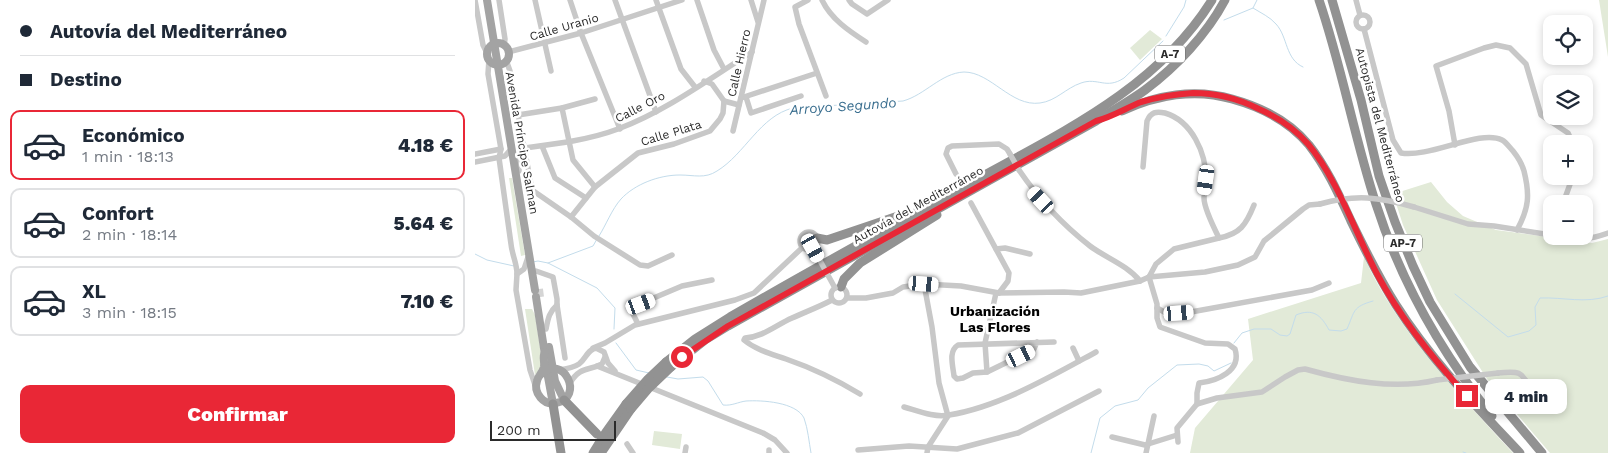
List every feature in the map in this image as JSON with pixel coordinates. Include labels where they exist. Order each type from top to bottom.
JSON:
[{"type":"highway","name":"Autovía del Mediterráneo","points":[[669,364],[695,339],[721,322],[1066,130],[1119,98],[1141,81],[1176,48],[1190,32],[1212,0]]},
{"type":"highway","name":"Autopista del Mediterráneo","points":[[1319,0],[1335,51],[1369,184],[1402,273],[1422,312],[1459,372],[1495,420],[1526,453]]},
{"type":"highway","name":"Autopista del Mediterráneo","points":[[1332,0],[1361,100],[1379,176],[1413,266],[1430,302],[1478,379],[1542,453]]},
{"type":"highway","points":[[1336,0],[1358,80],[1361,100]]},
{"type":"highway","name":"Autovía del Mediterráneo","points":[[593,453],[606,432],[628,407],[647,379],[728,326],[1096,121],[1140,93],[1164,75],[1188,50],[1223,3]]},
{"type":"highway","points":[[1096,121],[1131,106],[1154,99],[1195,93],[1225,97],[1249,104],[1273,115],[1296,132],[1308,144],[1325,168],[1377,274],[1410,327],[1456,384],[1520,453]]},
{"type":"highway","points":[[838,288],[860,263],[961,200],[983,184]]},
{"type":"highway","points":[[817,238],[827,240],[887,220],[910,212],[948,192],[959,189]]},
{"type":"highway","points":[[568,391],[574,411],[597,434]]},
{"type":"highway","points":[[551,406],[561,453]]},
{"type":"highway","name":"Autovía del Mediterráneo","points":[[608,452],[628,407]]},
{"type":"main road","name":"Avenida Príncipe Salman","points":[[487,0],[501,54],[511,148],[531,253]]},
{"type":"main road","name":"Avenida Príncipe Salman","points":[[491,0],[519,171],[531,253],[531,270],[538,293],[557,385],[568,391]]},
{"type":"main road","points":[[489,48],[501,54],[492,63],[488,56],[489,48]]},
{"type":"main road","name":"Avenida Príncipe Salman","points":[[538,293],[545,352],[553,370],[551,406]]},
{"type":"main road","name":"Avenida Príncipe Salman","points":[[537,393],[536,384],[544,366],[543,356],[545,352]]},
{"type":"main road","points":[[537,393],[551,406],[568,391],[565,374],[553,370],[540,376]]},
{"type":"street","points":[[475,0],[477,22],[488,56],[488,74],[501,149],[499,158],[512,254],[516,262],[516,290],[530,370],[537,393]]},
{"type":"street","points":[[499,0],[505,39],[501,54],[511,71],[532,190],[597,238],[640,265],[648,266],[672,255]]},
{"type":"street","points":[[535,0],[551,72]]},
{"type":"street","points":[[570,0],[581,33],[620,129]]},
{"type":"street","points":[[615,0],[656,112]]},
{"type":"street","points":[[657,0],[681,68],[695,88]]},
{"type":"street","name":"Calle Uranio","points":[[501,54],[581,33],[682,0]]},
{"type":"street","points":[[697,0],[714,50],[724,69]]},
{"type":"street","points":[[751,0],[759,22]]},
{"type":"street","name":"Calle Hierro","points":[[733,130],[739,105],[743,98],[764,0]]},
{"type":"street","points":[[808,0],[795,7],[799,24],[826,96]]},
{"type":"street","points":[[823,0],[829,11],[838,21],[866,42]]},
{"type":"street","points":[[849,0],[867,14],[888,0]]},
{"type":"street","points":[[1356,0],[1360,16]]},
{"type":"street","points":[[1360,16],[1357,18],[1356,24],[1364,29]]},
{"type":"street","points":[[1360,16],[1365,16],[1369,21],[1364,29]]},
{"type":"street","points":[[1364,29],[1393,140],[1401,153],[1418,154],[1481,138],[1503,140],[1523,168],[1528,190],[1526,210],[1517,230]]},
{"type":"street","points":[[1455,145],[1449,111],[1436,66],[1496,45],[1510,48],[1526,64],[1541,115],[1569,135]]},
{"type":"street","name":"Calle Oro","points":[[524,148],[604,134],[620,129],[656,112],[752,52]]},
{"type":"street","points":[[801,96],[751,112],[743,98],[817,73]]},
{"type":"street","points":[[704,81],[712,84],[723,101],[739,105]]},
{"type":"street","points":[[518,115],[562,108],[595,99]]},
{"type":"street","name":"Calle Plata","points":[[571,217],[595,187],[638,153],[674,144],[710,131],[723,113],[723,101]]},
{"type":"street","points":[[562,108],[573,160],[595,187]]},
{"type":"street","points":[[1143,167],[1147,121],[1150,115],[1154,112],[1161,112],[1173,115],[1182,121],[1191,132],[1205,164],[1204,199],[1219,238]]},
{"type":"street","points":[[956,174],[946,154],[948,148],[952,146],[999,144],[1007,149],[1019,170],[1049,208],[1090,246],[1134,273],[1140,281]]},
{"type":"street","points":[[542,146],[555,178],[586,198]]},
{"type":"street","points":[[475,162],[505,156],[511,148]]},
{"type":"street","points":[[519,171],[519,157],[524,148]]},
{"type":"street","points":[[475,154],[501,149]]},
{"type":"street","points":[[838,288],[831,294],[832,300],[841,304],[847,298],[866,298],[893,292],[903,287],[924,284],[961,286],[997,293],[1081,293],[1140,281],[1149,277],[1205,272],[1238,265],[1255,257],[1265,241],[1309,205],[1346,198],[1361,197],[1389,200],[1468,224],[1543,234]]},
{"type":"street","points":[[971,203],[1009,277],[1008,282],[997,293],[985,343],[987,372]]},
{"type":"street","points":[[1197,404],[1199,383],[1213,381],[1227,374],[1234,366],[1237,355],[1235,349],[1228,344],[1205,343],[1159,327],[1157,308],[1149,277],[1156,264],[1174,249],[1234,235],[1248,219],[1254,205]]},
{"type":"street","points":[[811,233],[817,238],[817,243],[808,250],[803,247],[800,239],[803,234],[811,233]]},
{"type":"street","points":[[1593,238],[1608,233]]},
{"type":"street","points":[[553,370],[573,368],[580,364],[593,348],[638,324],[735,300],[754,293],[803,247]]},
{"type":"street","points":[[813,248],[838,288],[846,290],[847,298]]},
{"type":"street","points":[[996,249],[1005,248],[1030,254]]},
{"type":"street","points":[[531,253],[531,270]]},
{"type":"street","points":[[517,272],[531,270],[553,277],[565,358]]},
{"type":"street","points":[[638,324],[630,308],[682,286],[712,280]]},
{"type":"street","points":[[1157,308],[1168,314],[1191,312],[1312,290],[1329,283]]},
{"type":"street","points":[[924,284],[939,382],[948,416],[928,450]]},
{"type":"street","points":[[832,300],[770,330],[745,338],[744,340],[763,351],[838,381],[860,394]]},
{"type":"street","points":[[546,329],[548,316],[557,305]]},
{"type":"street","points":[[568,391],[574,376],[602,364],[611,340]]},
{"type":"street","points":[[1037,342],[1034,349],[987,372],[973,373],[963,378],[954,376],[952,352],[954,347],[958,345],[985,343],[1037,342],[1054,342]]},
{"type":"street","points":[[593,348],[599,348],[610,367],[620,375]]},
{"type":"street","points":[[1073,348],[1079,361]]},
{"type":"street","points":[[904,407],[948,416],[999,401],[1096,352]]},
{"type":"street","points":[[587,355],[589,363],[595,366],[763,433],[775,440],[787,453]]},
{"type":"street","points":[[1178,442],[1177,428],[1197,404],[1217,398],[1262,392],[1298,370],[1305,369],[1354,382],[1416,385],[1437,380],[1519,372],[1524,375],[1529,386]]},
{"type":"street","points":[[858,450],[909,446],[928,450],[957,449],[1018,433],[1099,391]]},
{"type":"street","points":[[1146,453],[1154,416]]},
{"type":"street","points":[[1111,437],[1145,445],[1177,434]]},
{"type":"street","points":[[627,444],[633,453]]},
{"type":"green space","points":[[1599,0],[1608,0],[1608,57]]},
{"type":"green space","points":[[1150,30],[1162,39],[1140,60],[1130,48]]},
{"type":"green space","points":[[509,178],[512,178],[525,255],[521,256]]},
{"type":"green space","points":[[1431,182],[1447,202],[1463,216],[1496,230],[1543,236],[1543,245],[1593,245],[1593,243],[1608,239],[1608,453],[1550,453],[1487,379],[1437,300],[1403,225],[1393,194]]},
{"type":"green space","points":[[1364,257],[1394,311],[1431,361],[1513,453],[1190,453],[1195,428],[1253,360],[1248,319],[1361,283]]},
{"type":"green space","points":[[525,309],[532,309],[535,315],[541,363],[543,364],[535,375]]},
{"type":"green space","points":[[654,431],[682,434],[680,449],[652,445]]},
{"type":"waterway","name":"Arroyo Segundo","points":[[1166,36],[1184,7],[1186,0]]},
{"type":"waterway","points":[[1253,8],[1257,0]]},
{"type":"waterway","points":[[1224,20],[1253,8],[1262,13],[1280,29],[1293,59],[1303,67]]},
{"type":"waterway","name":"Arroyo Segundo","points":[[599,236],[618,203],[633,189],[648,181],[672,175],[704,176],[717,171],[727,164],[762,127],[781,112],[793,108],[903,101],[919,94],[948,76],[964,72],[974,73],[983,77],[1020,100],[1030,103],[1046,102],[1081,83],[1092,81],[1112,83],[1124,78],[1163,41]]},
{"type":"waterway","name":"Arroyo Segundo","points":[[548,263],[593,246],[597,239]]},
{"type":"waterway","name":"Arroyo Segundo","points":[[475,254],[487,260],[514,266]]},
{"type":"waterway","points":[[533,262],[548,263],[597,288],[615,308],[614,329]]},
{"type":"waterway","points":[[1455,294],[1508,337],[1529,331],[1536,325],[1535,307],[1540,298],[1591,300],[1608,296]]},
{"type":"waterway","points":[[1234,343],[1242,333],[1254,329],[1271,329],[1280,335],[1287,336],[1290,334],[1296,315],[1307,312],[1320,317],[1329,330],[1341,331],[1347,329],[1355,310],[1361,305],[1373,301]]},
{"type":"waterway","points":[[616,343],[636,370],[649,373]]},
{"type":"waterway","points":[[1091,453],[1100,418],[1115,406],[1138,400],[1148,388],[1177,365],[1199,364],[1208,366],[1214,371],[1231,363]]},
{"type":"waterway","points":[[667,377],[678,379],[703,377],[708,381],[723,405],[746,401],[761,401],[778,403],[794,408],[804,418],[811,453]]},
{"type":"tunnel","points":[[539,289],[540,297]]},
{"type":"district","name":"Urbanización Las Flores","points":[[995,320]]},
{"type":"route","points":[[682,357],[728,326],[1096,121],[1142,102],[1168,96],[1195,93],[1225,97],[1249,104],[1273,115],[1296,132],[1308,144],[1335,186],[1377,274],[1395,305],[1439,365],[1467,396]]}]
